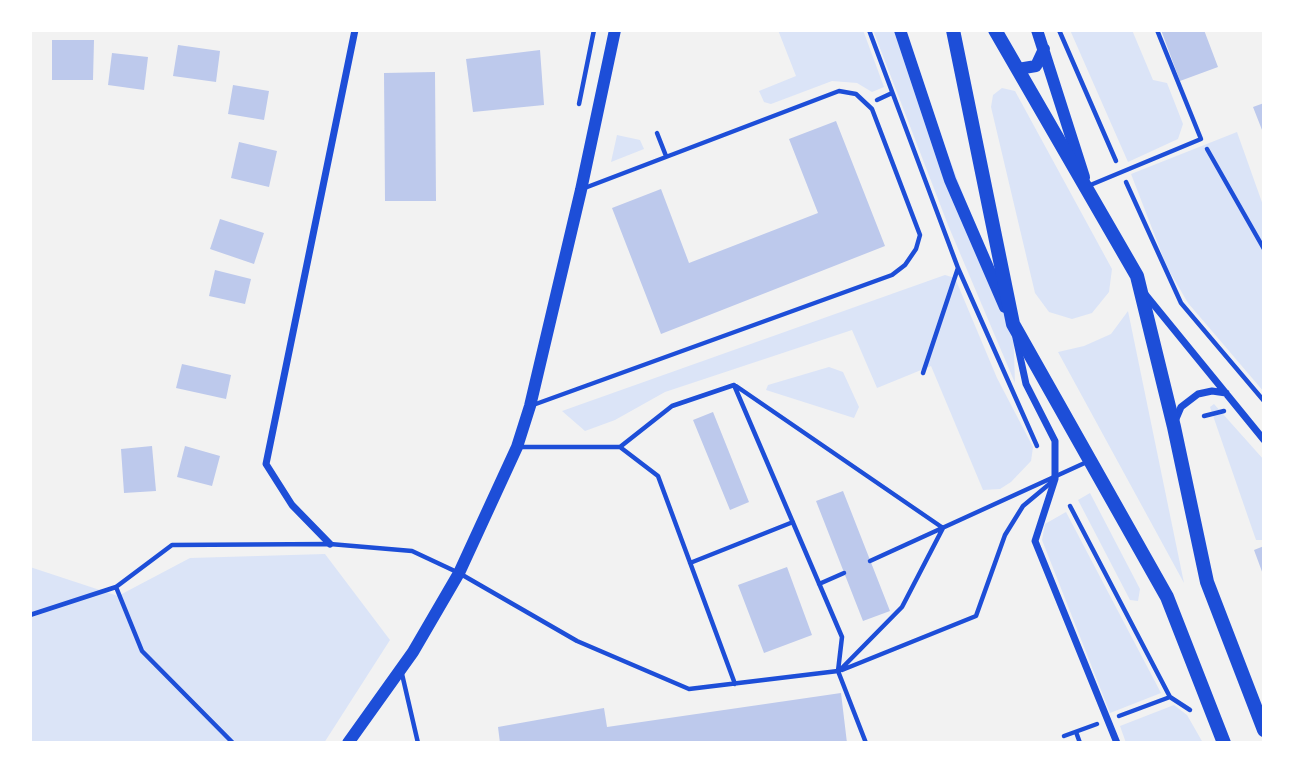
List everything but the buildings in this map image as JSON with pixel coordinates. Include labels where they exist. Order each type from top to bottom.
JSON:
[{"type":"main road","points":[[348,743],[401,670],[459,573],[517,447],[530,406],[581,190],[615,30]]},
{"type":"main road","points":[[900,30],[950,180],[1013,324],[1167,597],[1224,743]]},
{"type":"main road","points":[[953,30],[1013,324]]},
{"type":"main road","points":[[995,30],[1087,187],[1141,288],[1207,582],[1264,730]]},
{"type":"main road","points":[[1037,30],[1087,187]]},
{"type":"main road","points":[[1018,69],[1036,66],[1044,49]]},
{"type":"street","points":[[330,544],[292,505],[266,464],[355,30]]},
{"type":"street","points":[[1141,288],[1264,440]]},
{"type":"street","points":[[1013,324],[1026,384],[1055,441],[1055,479],[1035,541],[1117,743]]},
{"type":"street","points":[[1174,427],[1176,416],[1188,400],[1204,392],[1226,393]]},
{"type":"lane","points":[[1087,187],[1201,139],[1157,30]]},
{"type":"lane","points":[[530,406],[891,275],[905,265],[916,249],[920,235],[872,109],[856,94],[839,91],[581,190]]},
{"type":"lane","points":[[657,133],[666,156]]},
{"type":"lane","points":[[734,385],[943,528]]},
{"type":"lane","points":[[620,447],[672,406],[734,385]]},
{"type":"lane","points":[[734,385],[842,637],[838,671],[866,743]]},
{"type":"lane","points":[[517,447],[620,447],[658,476],[735,684]]},
{"type":"lane","points":[[870,561],[1055,479],[1090,460]]},
{"type":"lane","points":[[30,615],[117,587],[172,545],[330,544],[412,551],[459,573],[577,641],[689,689],[838,671],[976,615],[1005,535],[1023,506],[1055,479]]},
{"type":"lane","points":[[690,563],[793,522]]},
{"type":"lane","points":[[838,671],[902,607],[943,528]]},
{"type":"lane","points":[[819,584],[844,573]]},
{"type":"lane","points":[[117,587],[142,651],[233,743]]},
{"type":"lane","points":[[401,670],[418,743]]},
{"type":"path","points":[[869,30],[958,268],[1037,446]]},
{"type":"path","points":[[1059,30],[1181,303],[1264,401]]},
{"type":"path","points":[[1201,139],[1264,249]]},
{"type":"path","points":[[923,373],[958,268]]},
{"type":"path","points":[[1070,506],[1170,697],[1189,706],[1194,718]]},
{"type":"path","points":[[1189,706],[1207,700]]},
{"type":"path","points":[[1076,732],[1080,743]]},
{"type":"shaded area","points":[[778,30],[863,30],[884,87],[872,92],[857,83],[832,81],[771,104],[764,102],[759,91],[796,76]]},
{"type":"shaded area","points":[[873,30],[900,30],[1013,324],[1015,383],[948,225]]},
{"type":"shaded area","points":[[1070,30],[1132,30],[1153,80],[1167,83],[1183,124],[1178,139],[1128,162]]},
{"type":"shaded area","points":[[1002,88],[1015,91],[1112,269],[1109,292],[1092,313],[1072,319],[1049,312],[1035,293],[991,107],[993,95]]},
{"type":"shaded area","points":[[1237,132],[1264,208],[1264,392],[1188,303],[1167,267],[1131,174]]},
{"type":"shaded area","points":[[617,135],[640,140],[644,149],[611,162]]},
{"type":"shaded area","points":[[945,275],[955,278],[997,378],[1033,447],[1031,461],[1011,482],[1000,489],[983,490],[931,366],[877,388],[852,330],[665,392],[615,420],[585,431],[562,411]]},
{"type":"shaded area","points":[[1128,311],[1184,583],[1058,352],[1084,346],[1111,334]]},
{"type":"shaded area","points":[[829,367],[843,372],[859,407],[854,418],[766,390],[768,385]]},
{"type":"shaded area","points":[[1214,404],[1264,460],[1264,540],[1256,540],[1210,407]]},
{"type":"shaded area","points":[[1090,493],[1140,589],[1138,601],[1130,600],[1078,500]]},
{"type":"shaded area","points":[[1066,512],[1161,693],[1110,713],[1042,540],[1045,524]]},
{"type":"shaded area","points":[[325,554],[390,640],[324,743],[30,743],[30,567],[118,596],[190,558]]},
{"type":"shaded area","points":[[1174,705],[1187,715],[1203,743],[1126,743],[1120,726]]}]
